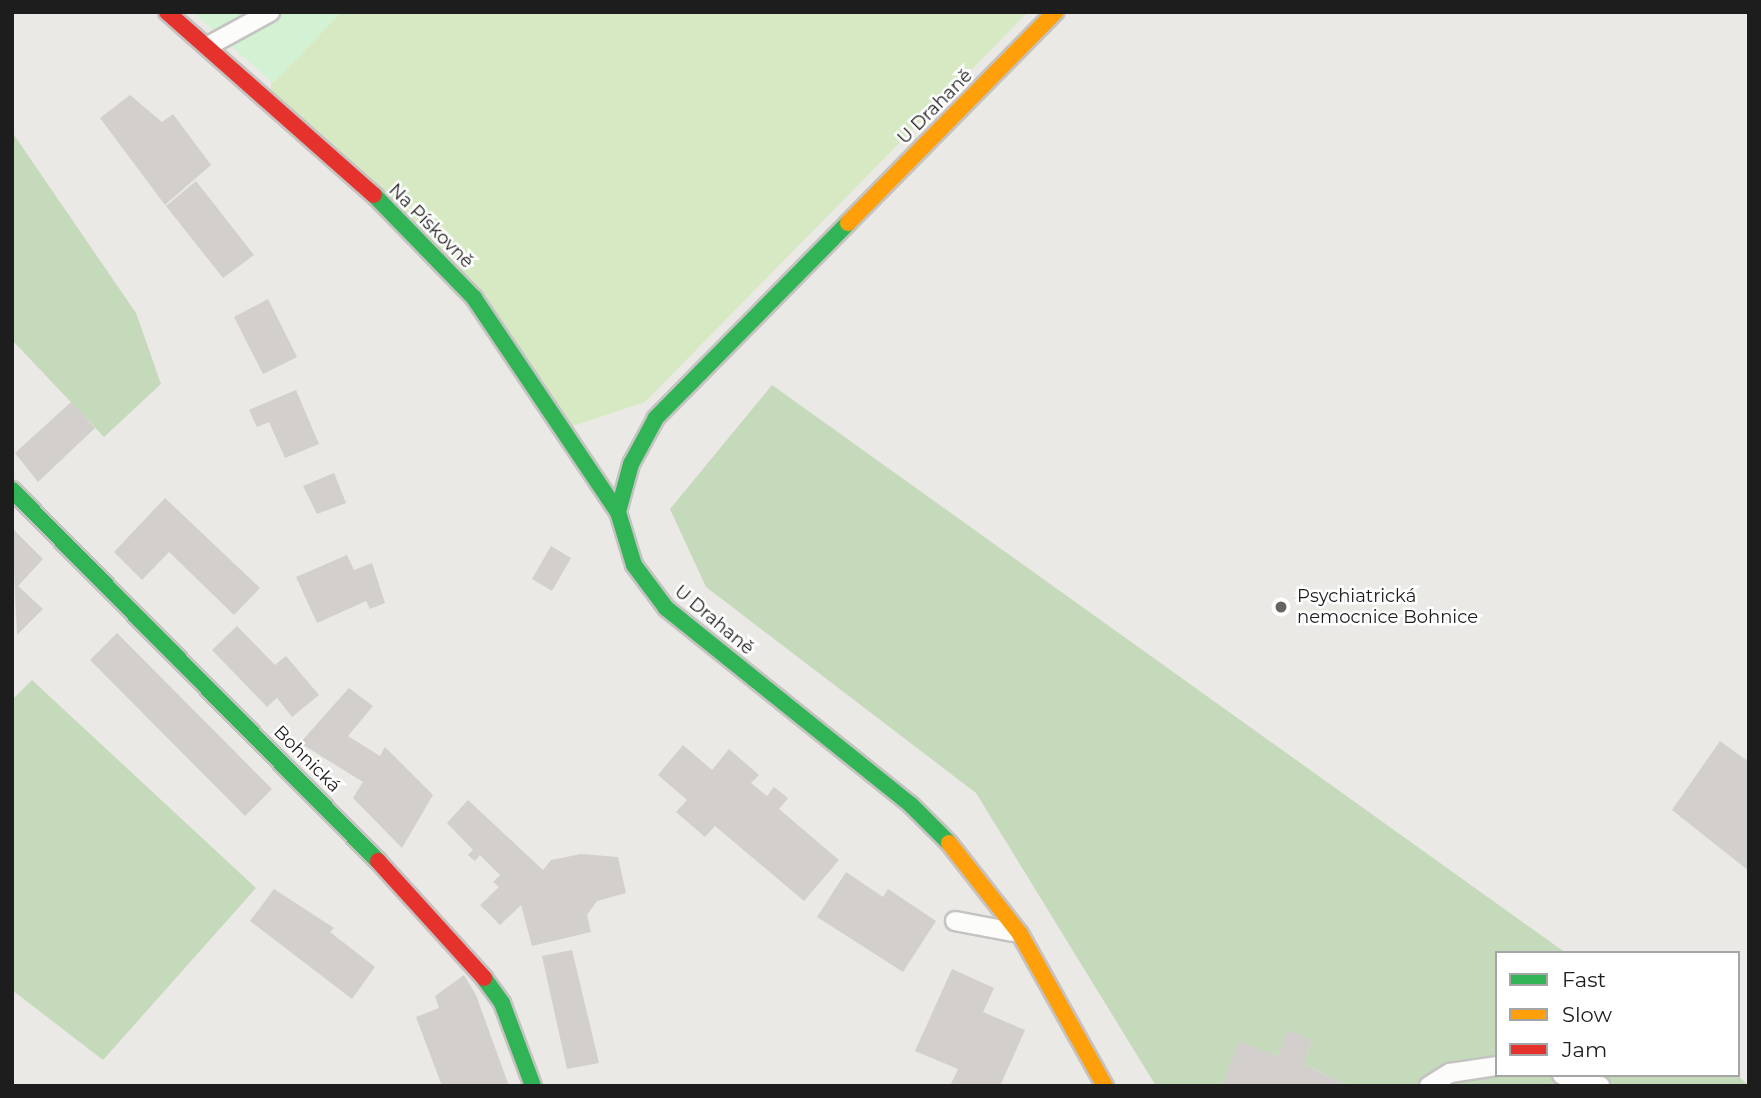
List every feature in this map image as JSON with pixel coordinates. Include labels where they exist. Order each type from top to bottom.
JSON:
[{"type":"street","name":"Na Pískovně","points":[[167,12],[201,47],[398,216],[474,298],[618,512]]},
{"type":"street","name":"U Drahaně","points":[[1055,12],[656,418],[631,464],[618,512],[634,565],[666,608],[911,804],[959,853],[1020,934],[1105,1086]]},
{"type":"street","name":"Bohnická","points":[[12,490],[463,948],[502,1003],[533,1086]]},
{"type":"lane","points":[[201,47],[224,42],[270,12]]},
{"type":"lane","points":[[955,921],[1020,934]]},
{"type":"lane","points":[[1429,1086],[1450,1073],[1495,1066]]},
{"type":"lane","points":[[1569,1077],[1600,1086]]},
{"type":"green space","points":[[193,12],[342,12],[273,83]]},
{"type":"green space","points":[[274,12],[1028,12],[645,402],[558,431],[422,238],[270,108]]},
{"type":"green space","points":[[12,132],[136,313],[161,384],[104,437],[12,340]]},
{"type":"green space","points":[[772,385],[1563,951],[1495,951],[1495,1077],[1739,1077],[1749,1086],[1350,1086],[1303,1064],[1312,1040],[1287,1031],[1278,1056],[1239,1042],[1222,1086],[1156,1086],[976,793],[706,587],[670,509]]},
{"type":"green space","points":[[32,680],[256,888],[103,1060],[12,990],[12,700]]},
{"type":"building","points":[[130,95],[162,122],[173,114],[211,165],[165,205],[100,118]]},
{"type":"building","points":[[196,181],[254,255],[223,278],[166,206]]},
{"type":"building","points":[[268,299],[297,357],[263,374],[234,317]]},
{"type":"building","points":[[296,390],[319,444],[285,458],[269,422],[257,427],[249,410]]},
{"type":"building","points":[[71,402],[95,428],[38,482],[15,453]]},
{"type":"building","points":[[334,473],[346,503],[317,514],[303,486]]},
{"type":"building","points":[[165,498],[260,588],[234,615],[169,552],[142,580],[114,552]]},
{"type":"building","points":[[12,528],[43,559],[18,586],[43,609],[17,635]]},
{"type":"building","points":[[551,546],[571,558],[552,591],[532,579]]},
{"type":"building","points":[[347,555],[354,570],[372,563],[385,603],[370,609],[366,601],[317,623],[296,577]]},
{"type":"building","points":[[237,626],[275,665],[286,656],[319,695],[292,717],[277,698],[267,707],[212,650]]},
{"type":"building","points":[[117,633],[272,789],[245,816],[90,660]]},
{"type":"building","points":[[349,688],[373,706],[348,736],[380,756],[385,747],[433,795],[402,848],[353,798],[363,782],[300,743]]},
{"type":"building","points":[[1720,741],[1749,762],[1749,871],[1672,810]]},
{"type":"building","points":[[683,745],[712,770],[729,749],[759,775],[751,783],[767,796],[774,787],[788,798],[779,809],[839,860],[804,901],[715,826],[705,837],[676,812],[687,800],[658,775]]},
{"type":"building","points":[[468,800],[543,870],[551,860],[581,854],[618,857],[626,893],[597,901],[587,915],[591,932],[532,946],[521,905],[500,925],[480,905],[499,887],[493,882],[500,875],[480,855],[475,861],[468,855],[473,850],[447,823]]},
{"type":"building","points":[[846,872],[883,897],[888,889],[936,921],[903,972],[817,917]]},
{"type":"building","points":[[274,889],[334,928],[330,932],[375,967],[352,999],[250,921]]},
{"type":"building","points":[[572,950],[599,1063],[567,1069],[542,956]]},
{"type":"building","points":[[952,969],[994,988],[983,1012],[1025,1030],[1000,1086],[950,1086],[958,1069],[915,1051]]},
{"type":"building","points":[[464,975],[476,995],[509,1086],[442,1086],[416,1017],[439,1008],[435,996]]},
{"type":"building","points":[[1287,1030],[1312,1040],[1303,1064],[1350,1086],[1222,1086],[1239,1041],[1278,1056]]},
{"type":"traffic: fast","points":[[374,195],[474,298],[618,512]]},
{"type":"traffic: fast","points":[[848,223],[656,418],[631,464],[618,512],[634,565],[666,608],[910,804],[949,843]]},
{"type":"traffic: fast","points":[[12,490],[378,861]]},
{"type":"traffic: fast","points":[[484,978],[502,1003],[533,1086]]},
{"type":"traffic: slow","points":[[848,223],[1055,12]]},
{"type":"traffic: slow","points":[[949,843],[1020,934],[1105,1086]]},
{"type":"traffic: jam","points":[[167,12],[374,195]]},
{"type":"traffic: jam","points":[[378,861],[484,978]]},
{"type":"place","name":"Psychiatrická nemocnice Bohnice","points":[[1281,607]]}]
